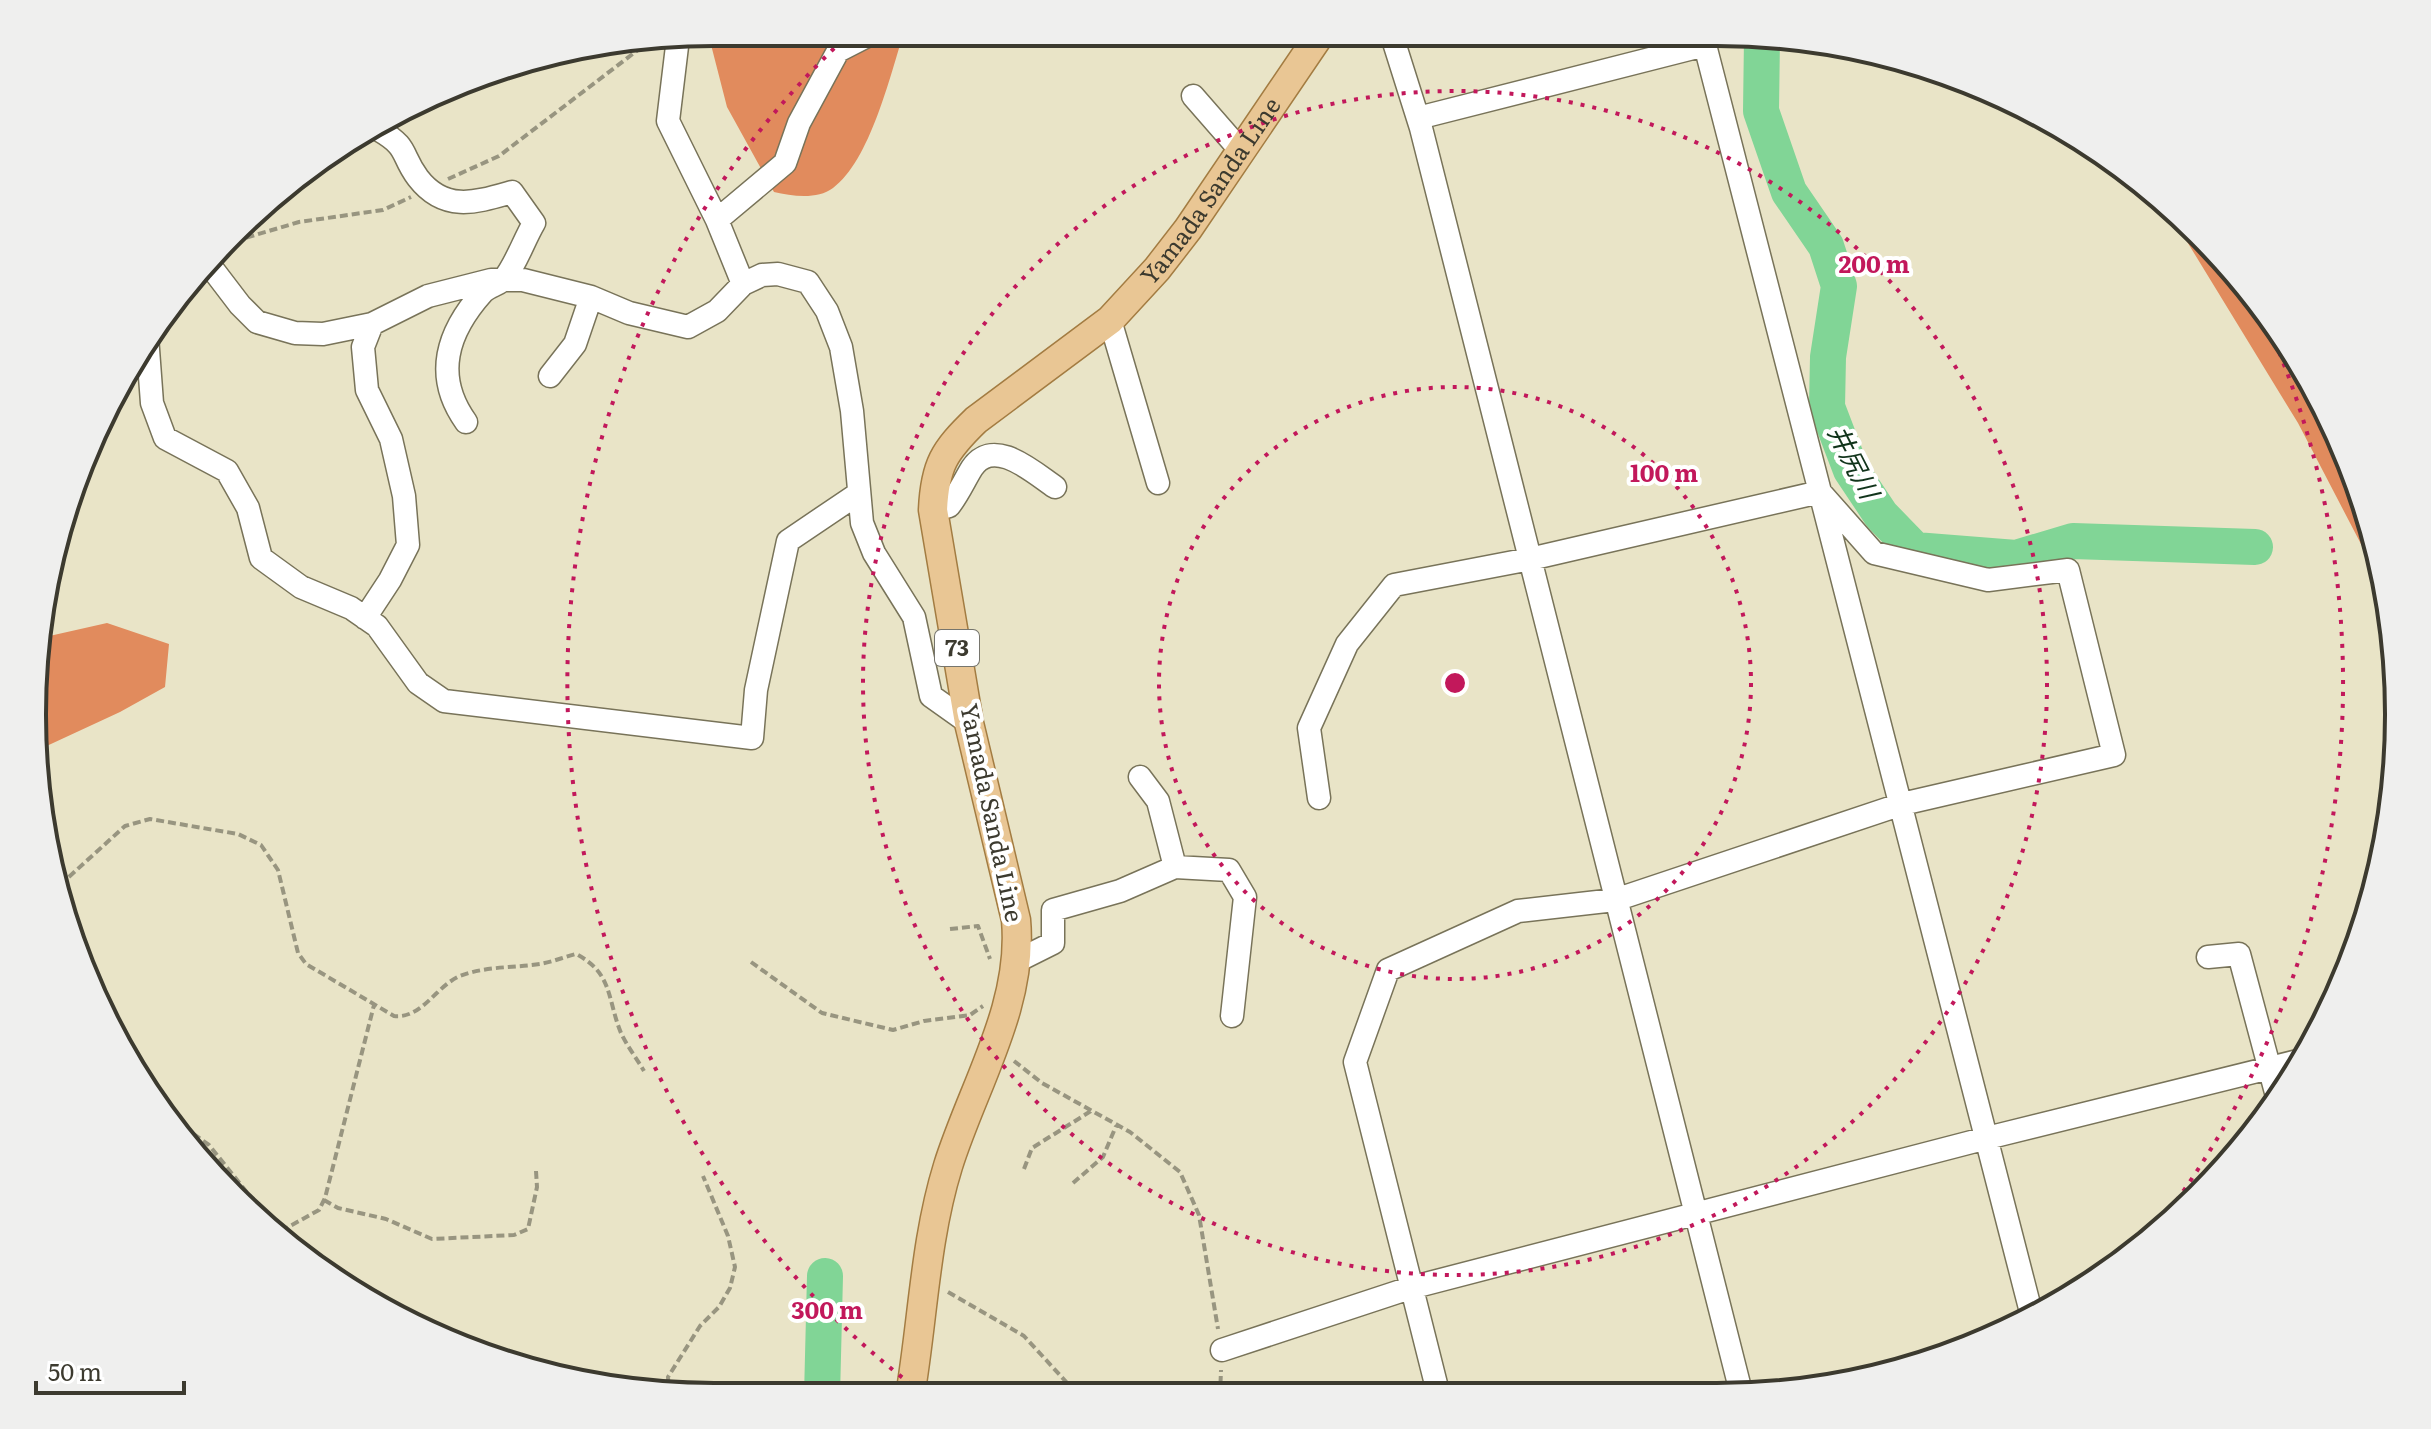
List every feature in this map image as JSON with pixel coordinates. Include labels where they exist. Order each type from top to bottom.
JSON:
[{"type":"main road","name":"Yamada Sanda Line","points":[[912,1383],[936,1210],[948,1165],[993,1046],[1017,961],[1016,920],[969,723],[933,510],[935,479],[944,457],[957,438],[976,420],[1110,320],[1157,269],[1188,229],[1312,46]]},
{"type":"street","points":[[717,220],[785,163],[799,123],[838,51],[848,46]]},
{"type":"street","points":[[1395,46],[1418,118],[1739,1382]]},
{"type":"street","points":[[1418,118],[1679,46]]},
{"type":"street","points":[[1706,46],[2029,1305]]},
{"type":"street","points":[[677,47],[668,121],[717,220],[743,284]]},
{"type":"street","points":[[1193,96],[1241,151]]},
{"type":"street","points":[[385,133],[399,142],[419,179],[441,199],[470,204],[512,192],[534,223],[503,280],[485,290],[454,331],[446,364],[454,405],[466,422]]},
{"type":"street","points":[[214,271],[257,322],[295,333],[323,334],[372,324],[428,296],[491,280],[523,280],[591,297],[629,313],[688,327],[717,311],[743,284],[762,275],[778,274],[808,282],[827,311],[841,347],[852,411],[862,523],[874,553],[914,617],[931,696],[969,723]]},
{"type":"street","points":[[550,376],[575,344],[591,297]]},
{"type":"street","points":[[1110,320],[1158,483]]},
{"type":"street","points":[[365,618],[408,545],[404,496],[391,439],[367,390],[363,347],[372,324]]},
{"type":"street","points":[[149,359],[152,403],[165,438],[227,471],[248,508],[261,558],[301,587],[351,608],[377,626],[418,683],[444,701],[752,738],[756,690],[788,541],[859,493]]},
{"type":"street","points":[[933,510],[949,506],[975,464],[985,457],[1000,454],[1020,463],[1055,487]]},
{"type":"street","points":[[1319,798],[1309,728],[1347,644],[1394,585],[1530,559],[1820,492]]},
{"type":"street","points":[[1436,1383],[1355,1062],[1388,970],[1518,911],[1615,900],[1902,804],[2114,755],[2068,570],[1988,580],[1874,553],[1820,492]]},
{"type":"street","points":[[1140,777],[1158,801],[1175,867]]},
{"type":"street","points":[[1017,961],[1053,943],[1053,910],[1120,891],[1175,867],[1229,870],[1245,897],[1232,1016]]},
{"type":"street","points":[[2208,957],[2239,954],[2273,1084]]},
{"type":"street","points":[[1222,1350],[1410,1288],[2286,1064]]},
{"type":"path","points":[[447,180],[499,156],[637,51]]},
{"type":"path","points":[[247,237],[299,222],[383,210],[421,192]]},
{"type":"path","points":[[67,879],[125,826],[150,819],[238,834],[261,845],[278,870],[298,953],[306,964],[374,1005],[394,1016],[405,1018],[447,983],[461,976],[497,967],[541,964],[576,954],[592,962],[606,981],[622,1034],[644,1071]]},
{"type":"path","points":[[751,962],[822,1013],[893,1030],[924,1021],[970,1015],[992,1001]]},
{"type":"path","points":[[287,1228],[319,1210],[324,1200],[374,1005]]},
{"type":"path","points":[[1024,1169],[1032,1148],[1091,1111]]},
{"type":"path","points":[[1073,1183],[1103,1157],[1116,1126],[1130,1132],[1180,1172],[1199,1215],[1222,1350],[1221,1383]]},
{"type":"path","points":[[196,1136],[209,1145],[244,1189]]},
{"type":"path","points":[[324,1200],[338,1208],[386,1219],[432,1239],[514,1235],[528,1229],[537,1187],[536,1171]]},
{"type":"path","points":[[668,1382],[668,1377],[700,1326],[719,1307],[730,1288],[735,1267],[728,1236],[703,1176]]},
{"type":"path","points":[[925,1283],[940,1288],[1024,1336],[1067,1383]]},
{"type":"shaded area","points":[[711,46],[900,46],[868,138],[846,175],[827,192],[796,196],[774,192],[727,107]]},
{"type":"shaded area","points":[[2185,238],[2247,308],[2295,380],[2334,459],[2364,550],[2298,423]]},
{"type":"shaded area","points":[[107,623],[169,644],[165,687],[47,746],[47,671],[51,636]]},
{"type":"waterway","name":"井尻川","points":[[1762,47],[1761,111],[1789,192],[1826,246],[1839,286],[1828,357],[1827,407],[1851,470],[1881,515],[1915,550],[2016,558],[2073,541],[2255,547]]},
{"type":"waterway","points":[[822,1383],[825,1276]]}]
